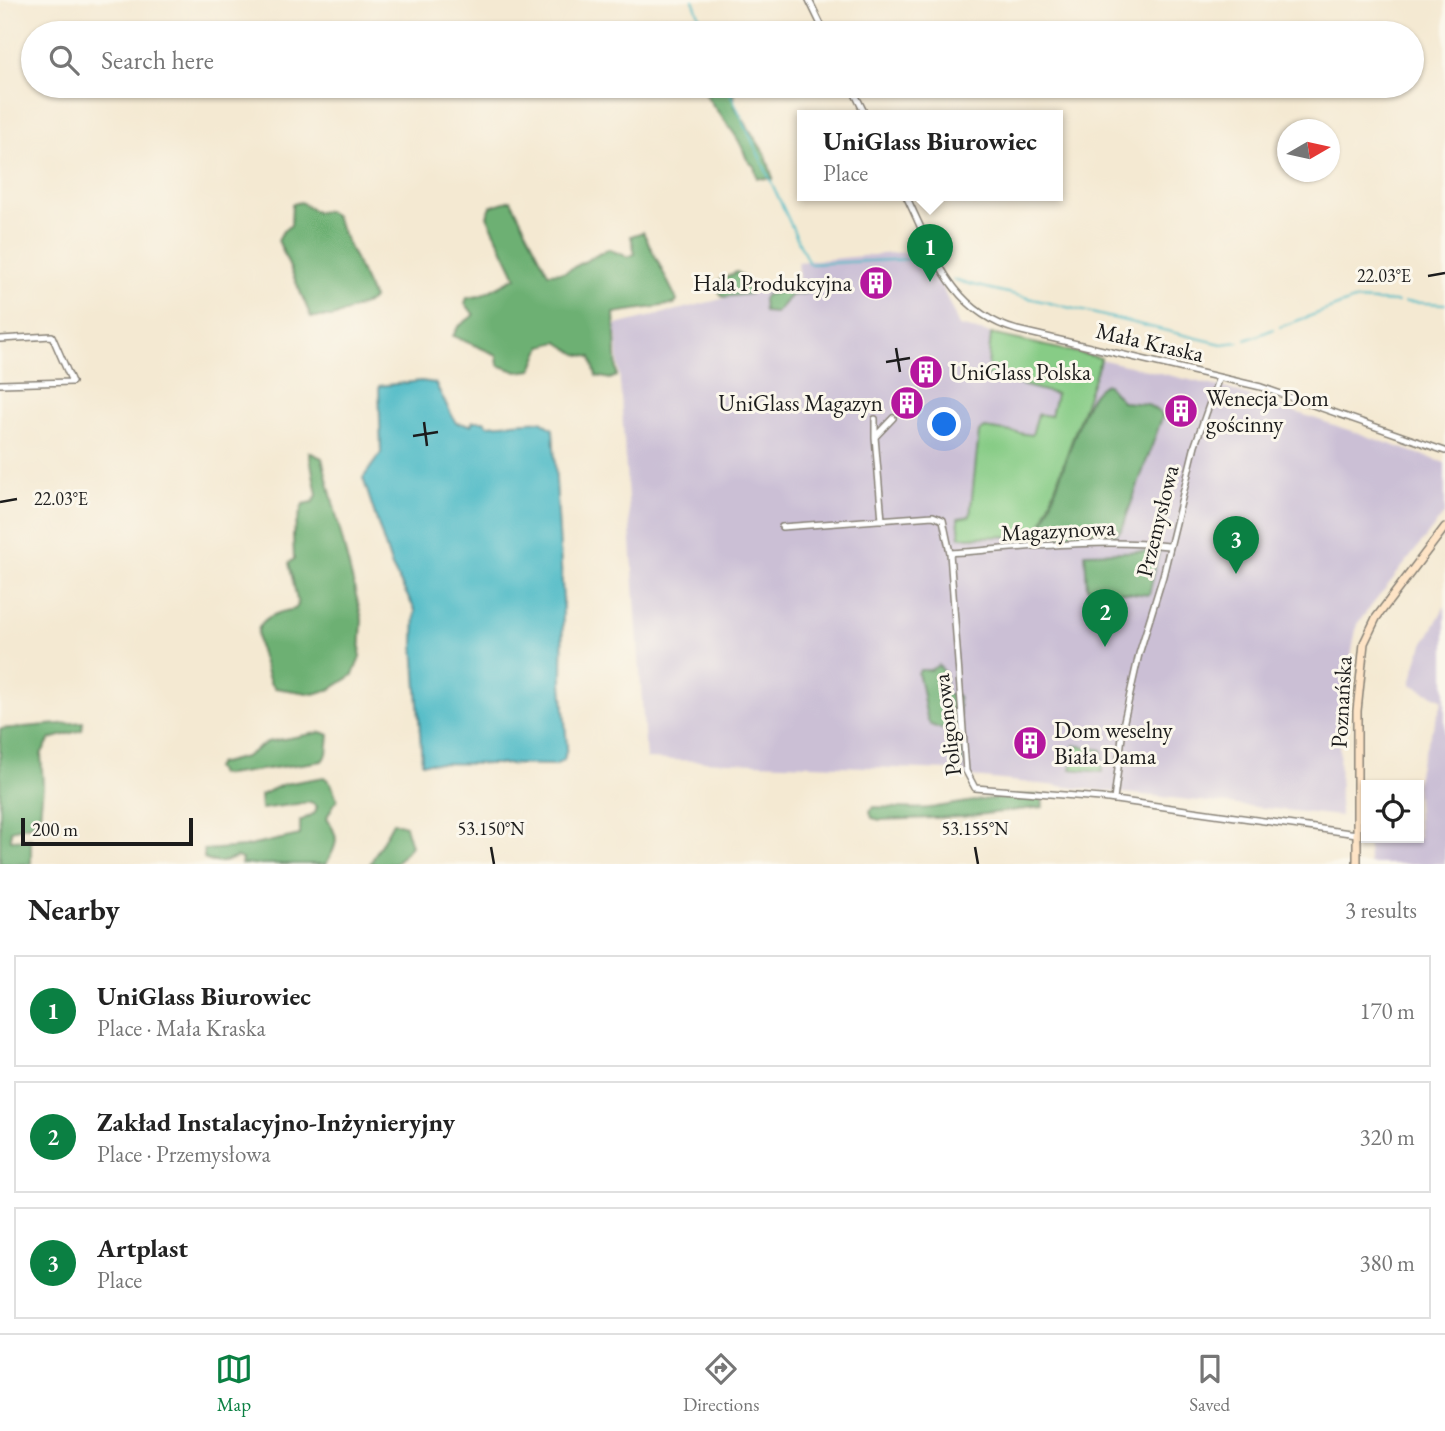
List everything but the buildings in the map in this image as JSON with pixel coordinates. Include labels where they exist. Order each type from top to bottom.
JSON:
[{"type":"main road","name":"Poznańska","points":[[1357,864],[1357,711],[1364,643],[1376,618],[1445,527]]},
{"type":"street","points":[[809,0],[819,21]]},
{"type":"street","name":"Mała Kraska","points":[[909,201],[954,289],[966,304],[990,320],[1017,330],[1261,387],[1445,451]]},
{"type":"street","points":[[0,339],[52,336],[72,382],[0,384]]},
{"type":"street","name":"Przemysłowa","points":[[1114,800],[1127,704],[1198,434],[1219,377]]},
{"type":"street","points":[[875,437],[893,418]]},
{"type":"street","points":[[875,419],[882,520]]},
{"type":"street","name":"Poligonowa","points":[[782,527],[938,517],[947,525],[963,749],[968,780],[975,788],[1114,800],[1357,834]]},
{"type":"street","name":"Magazynowa","points":[[950,553],[1089,545],[1142,544],[1168,547]]},
{"type":"shaded area","points":[[926,250],[959,326],[1228,389],[1445,463],[1445,513],[1357,624],[1339,722],[1340,816],[973,777],[949,770],[646,759],[616,325],[799,280],[798,262]]},
{"type":"shaded area","points":[[1445,606],[1445,864],[1369,864],[1368,843],[1424,843],[1424,780],[1417,780],[1420,763],[1443,700],[1411,684],[1419,653]]},
{"type":"green space","points":[[708,98],[734,98],[734,105],[766,156],[773,179],[757,178],[754,166],[747,160],[738,139]]},
{"type":"green space","points":[[511,200],[548,273],[565,272],[608,249],[628,257],[635,254],[631,236],[643,232],[677,300],[675,304],[614,313],[617,376],[610,379],[596,376],[591,357],[577,354],[558,342],[542,346],[532,370],[517,372],[498,365],[497,355],[453,336],[458,327],[474,315],[465,303],[467,298],[480,296],[516,277],[487,216],[491,206]]},
{"type":"green space","points":[[301,202],[316,212],[328,211],[335,216],[373,298],[370,302],[333,317],[311,317],[278,240],[283,231],[291,225],[292,204]]},
{"type":"green space","points":[[737,272],[743,276],[750,294],[723,297],[715,286],[721,279]]},
{"type":"green space","points":[[811,288],[812,292],[790,296],[776,313],[764,312],[763,299],[766,295]]},
{"type":"green space","points":[[991,334],[1101,358],[1038,536],[960,537],[958,518],[970,516],[979,432],[985,428],[1032,435],[1038,414],[1051,416],[1056,394],[987,376]]},
{"type":"green space","points":[[1107,384],[1123,402],[1147,404],[1163,415],[1122,529],[1114,536],[1043,537],[1042,528],[1082,415],[1095,392]]},
{"type":"green space","points":[[309,452],[322,458],[362,619],[360,657],[353,675],[331,689],[314,694],[275,688],[270,683],[258,644],[260,625],[267,618],[295,609],[298,605],[289,563],[294,559],[293,534],[303,504],[313,502],[317,495]]},
{"type":"green space","points":[[1159,551],[1149,595],[1087,588],[1085,553]]},
{"type":"green space","points":[[939,665],[945,673],[946,694],[958,696],[963,766],[959,774],[953,766],[951,732],[930,724],[918,674],[920,670],[930,670]]},
{"type":"green space","points":[[83,722],[82,730],[50,739],[41,754],[43,785],[40,816],[31,825],[11,830],[11,840],[31,839],[31,864],[0,864],[0,729]]},
{"type":"green space","points":[[322,732],[329,735],[327,754],[322,761],[227,775],[219,774],[215,768],[218,764],[245,757],[267,742]]},
{"type":"green space","points":[[1073,745],[1102,750],[1102,772],[1071,769],[1076,747]]},
{"type":"green space","points":[[324,777],[331,783],[337,799],[326,819],[334,831],[336,841],[326,864],[241,864],[242,859],[237,857],[220,862],[204,859],[204,850],[244,847],[300,835],[300,821],[315,813],[317,807],[311,802],[261,809],[260,795],[284,784]]},
{"type":"green space","points":[[1042,796],[1043,807],[961,817],[880,820],[872,818],[870,811],[873,807],[922,809]]},
{"type":"green space","points":[[393,822],[405,826],[411,846],[395,864],[370,864]]},
{"type":"water","points":[[421,381],[435,383],[456,423],[471,425],[473,421],[484,421],[487,425],[541,421],[553,429],[563,600],[562,683],[567,747],[564,760],[555,765],[422,763],[414,645],[415,610],[392,567],[363,478],[381,453],[379,386]]},
{"type":"waterway","points":[[693,0],[701,21]]},
{"type":"waterway","points":[[733,98],[809,264],[931,258],[936,263]]},
{"type":"waterway","points":[[953,280],[1222,344],[1239,342]]},
{"type":"waterway","points":[[1280,327],[1354,300],[1398,302]]},
{"type":"waterway","points":[[1404,302],[1445,304]]},
{"type":"waterway","points":[[1246,340],[1274,329]]},
{"type":"place","name":"UniGlass Biurowiec","points":[[930,282]]},
{"type":"place","name":"Hala Produkcyjna","points":[[876,283]]},
{"type":"place","name":"UniGlass Polska","points":[[926,372]]},
{"type":"place","name":"UniGlass Magazyn","points":[[907,403]]},
{"type":"place","name":"Wenecja Dom gościnny","points":[[1181,411]]},
{"type":"place","name":"Artplast","points":[[1236,574]]},
{"type":"place","name":"Zakład Instalacyjno-Inżynieryjny","points":[[1105,647]]},
{"type":"place","name":"Dom weselny Biała Dama","points":[[1030,743]]}]
